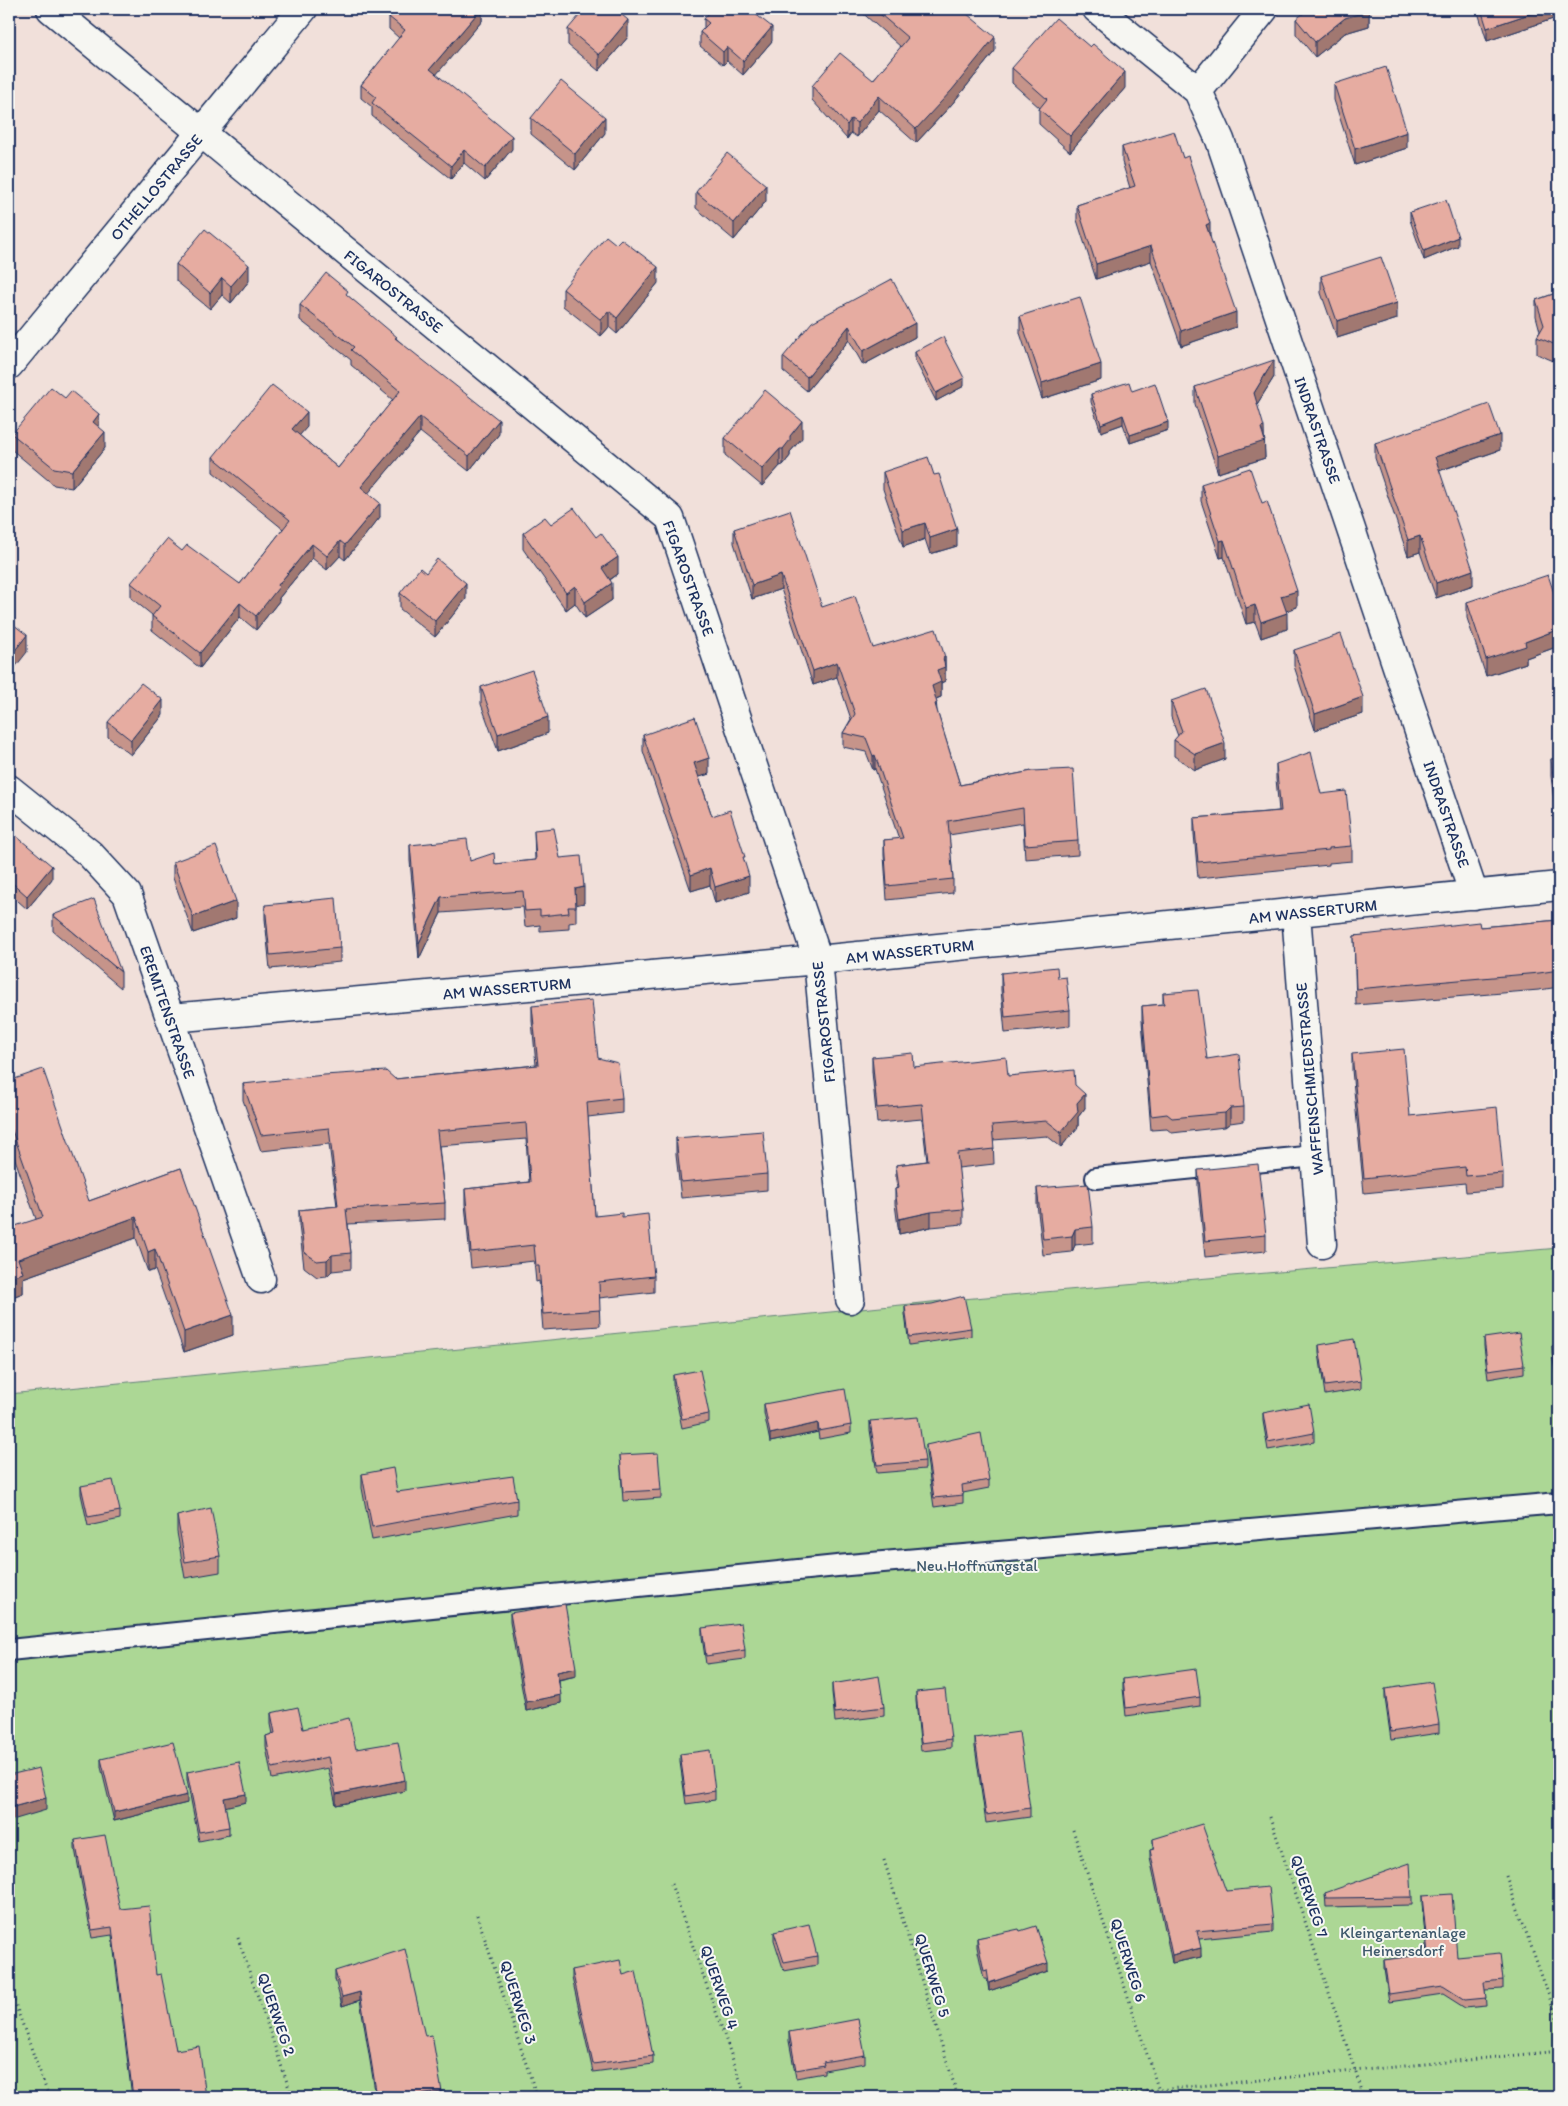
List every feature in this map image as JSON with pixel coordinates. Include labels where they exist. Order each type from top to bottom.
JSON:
[{"type":"street","name":"FIGAROSTRASSE","points":[[51,9],[670,518],[818,960],[850,1300]]},
{"type":"street","name":"OTHELLOSTRASSE","points":[[9,365],[303,9]]},
{"type":"street","name":"INDRASTRASSE","points":[[1097,9],[1198,91],[1220,140],[1474,895]]},
{"type":"street","points":[[1198,91],[1264,9]]},
{"type":"street","name":"EREMITENSTRASSE","points":[[9,789],[90,854],[127,894],[261,1279]]},
{"type":"street","name":"AM WASSERTURM","points":[[170,1018],[818,960],[1559,886]]},
{"type":"street","name":"WAFFENSCHMIEDSTRASSE","points":[[1296,913],[1322,1244]]},
{"type":"lane","points":[[1096,1178],[1315,1156]]},
{"type":"lane","points":[[9,1650],[837,1566],[1559,1503]]},
{"type":"path","name":"QUERWEG 7","points":[[1270,1817],[1364,2097]]},
{"type":"path","name":"QUERWEG 6","points":[[1073,1830],[1161,2097]]},
{"type":"path","name":"QUERWEG 5","points":[[884,1860],[958,2097]]},
{"type":"path","points":[[1506,1876],[1559,2024]]},
{"type":"path","name":"QUERWEG 4","points":[[671,1884],[746,2097]]},
{"type":"path","name":"QUERWEG 3","points":[[477,1915],[537,2097]]},
{"type":"path","name":"QUERWEG 2","points":[[238,1938],[292,2097]]},
{"type":"path","points":[[9,1987],[49,2097]]},
{"type":"path","points":[[1086,2097],[1559,2051]]},
{"type":"green space","name":"Neu Hoffnungstal","points":[[1559,1248],[1559,2097],[9,2097],[9,1394],[951,1300]]},
{"type":"building","points":[[396,9],[481,9],[430,69],[512,136],[485,168],[464,150],[451,166],[372,103],[376,97],[361,85],[405,30],[389,17]]},
{"type":"building","points":[[585,9],[615,9],[628,20],[599,55],[568,29]]},
{"type":"building","points":[[712,9],[749,9],[772,27],[743,61],[727,47],[723,52],[700,32],[709,23],[704,19]]},
{"type":"building","points":[[874,9],[961,9],[995,37],[952,90],[916,129],[879,96],[857,123],[851,119],[847,125],[812,86],[840,53],[873,80],[908,38]]},
{"type":"building","points":[[1309,9],[1369,9],[1369,11],[1345,18],[1315,42],[1296,19]]},
{"type":"building","points":[[1481,9],[1544,9],[1487,28]]},
{"type":"building","points":[[1056,18],[1090,47],[1093,44],[1125,72],[1070,136],[1039,109],[1047,99],[1012,68]]},
{"type":"building","points":[[1386,67],[1407,132],[1355,149],[1334,84]]},
{"type":"building","points":[[561,81],[605,117],[575,154],[531,118]]},
{"type":"building","points":[[1174,131],[1183,158],[1188,156],[1210,223],[1206,225],[1236,312],[1181,331],[1151,246],[1096,264],[1077,205],[1135,186],[1122,147]]},
{"type":"building","points":[[727,153],[766,185],[734,223],[696,192]]},
{"type":"building","points":[[1446,200],[1458,237],[1424,251],[1410,212]]},
{"type":"building","points":[[205,229],[249,265],[231,286],[222,278],[210,293],[176,264]]},
{"type":"building","points":[[606,236],[616,244],[621,239],[658,267],[617,318],[609,311],[601,320],[563,289]]},
{"type":"building","points":[[1381,257],[1397,303],[1337,321],[1321,276]]},
{"type":"building","points":[[326,273],[348,291],[346,294],[397,337],[395,338],[499,420],[469,456],[420,417],[361,487],[380,503],[345,545],[340,541],[327,556],[312,544],[278,585],[279,587],[256,616],[240,603],[200,653],[152,616],[160,606],[131,583],[167,539],[182,551],[187,545],[240,584],[290,520],[213,457],[272,385],[307,412],[292,429],[338,468],[400,391],[351,350],[354,347],[300,305]]},
{"type":"building","points":[[892,279],[915,323],[863,351],[849,326],[807,377],[783,357],[812,322]]},
{"type":"building","points":[[1559,292],[1559,344],[1556,345],[1537,337],[1544,325],[1536,300]]},
{"type":"building","points":[[1080,297],[1101,364],[1042,383],[1020,316]]},
{"type":"building","points":[[943,337],[964,378],[936,393],[915,352]]},
{"type":"building","points":[[1274,360],[1254,393],[1264,427],[1261,428],[1265,441],[1218,456],[1195,387]]},
{"type":"building","points":[[1129,382],[1132,391],[1155,383],[1168,422],[1130,435],[1123,415],[1101,424],[1091,394]]},
{"type":"building","points":[[51,387],[65,398],[71,391],[99,414],[93,422],[105,432],[72,471],[54,468],[12,434]]},
{"type":"building","points":[[765,390],[802,421],[790,436],[790,440],[783,449],[780,449],[762,469],[725,438]]},
{"type":"building","points":[[1489,404],[1500,435],[1435,457],[1473,570],[1436,583],[1420,536],[1408,540],[1375,443]]},
{"type":"building","points":[[928,457],[934,475],[939,474],[957,529],[930,538],[925,523],[903,530],[883,472]]},
{"type":"building","points":[[1250,468],[1262,503],[1267,501],[1297,591],[1281,596],[1287,613],[1261,622],[1255,605],[1246,608],[1224,540],[1220,541],[1201,484]]},
{"type":"building","points":[[574,508],[596,537],[601,533],[618,557],[602,568],[612,583],[585,602],[575,586],[566,593],[523,533],[545,517],[551,524]]},
{"type":"building","points":[[790,510],[822,607],[855,596],[873,648],[936,629],[945,657],[943,658],[945,667],[937,670],[941,682],[932,686],[937,703],[935,704],[960,785],[1032,771],[1073,769],[1078,841],[1025,845],[1023,808],[948,821],[953,879],[887,886],[884,840],[903,838],[875,755],[873,756],[866,738],[843,733],[855,714],[837,662],[813,671],[781,575],[752,585],[734,529]]},
{"type":"building","points":[[437,559],[466,583],[435,621],[400,593],[420,568],[426,573]]},
{"type":"building","points":[[1548,575],[1559,608],[1559,629],[1525,642],[1526,646],[1486,659],[1467,602]]},
{"type":"building","points":[[9,621],[27,635],[9,658]]},
{"type":"building","points":[[1341,634],[1363,697],[1315,714],[1294,650]]},
{"type":"building","points":[[532,670],[548,717],[498,734],[481,687]]},
{"type":"building","points":[[141,683],[163,700],[131,740],[108,722]]},
{"type":"building","points":[[1206,689],[1225,743],[1195,754],[1174,740],[1182,731],[1171,701]]},
{"type":"building","points":[[695,717],[709,758],[694,763],[712,816],[730,810],[749,876],[715,887],[710,868],[691,875],[643,735]]},
{"type":"building","points":[[1311,752],[1321,794],[1346,791],[1352,846],[1329,848],[1329,850],[1198,862],[1194,818],[1281,811],[1276,764]]},
{"type":"building","points":[[1551,759],[1559,759],[1559,817],[1558,817]]},
{"type":"building","points":[[554,828],[560,858],[581,856],[584,887],[575,889],[576,907],[568,907],[569,913],[540,916],[540,910],[525,911],[523,891],[441,897],[419,943],[410,845],[467,839],[470,861],[494,853],[495,864],[536,860],[534,830]]},
{"type":"building","points":[[9,830],[52,866],[27,896],[9,880]]},
{"type":"building","points":[[216,846],[236,901],[193,917],[173,862]]},
{"type":"building","points":[[336,898],[340,948],[270,955],[265,905]]},
{"type":"building","points":[[94,899],[121,972],[53,915]]},
{"type":"building","points":[[1559,920],[1559,970],[1356,989],[1354,936],[1479,922],[1480,927]]},
{"type":"building","points":[[1057,967],[1058,978],[1066,977],[1070,1010],[1005,1017],[1001,973]]},
{"type":"building","points":[[1198,990],[1207,1059],[1239,1054],[1244,1107],[1230,1108],[1225,1113],[1172,1118],[1167,1114],[1151,1116],[1142,1006],[1164,1004],[1163,993]]},
{"type":"building","points":[[592,1000],[598,1058],[618,1063],[622,1098],[587,1102],[595,1216],[622,1213],[622,1217],[648,1214],[654,1276],[599,1282],[600,1310],[543,1314],[539,1266],[536,1266],[534,1245],[471,1252],[465,1189],[530,1182],[526,1123],[437,1131],[445,1203],[346,1209],[351,1253],[332,1255],[327,1260],[317,1261],[304,1252],[299,1210],[338,1206],[329,1128],[261,1135],[243,1084],[324,1075],[386,1071],[395,1079],[538,1065],[532,1006]]},
{"type":"building","points":[[1404,1049],[1410,1116],[1497,1107],[1503,1173],[1466,1176],[1465,1167],[1364,1178],[1352,1054]]},
{"type":"building","points":[[913,1053],[914,1067],[1006,1057],[1008,1076],[1074,1070],[1075,1085],[1085,1094],[1077,1103],[1078,1112],[1061,1132],[1047,1121],[992,1125],[994,1149],[957,1153],[963,1209],[931,1212],[899,1219],[895,1189],[899,1188],[896,1165],[928,1161],[922,1104],[877,1108],[872,1057]]},
{"type":"building","points":[[43,1069],[89,1201],[181,1168],[233,1315],[184,1332],[155,1249],[148,1252],[136,1217],[18,1259],[23,1273],[11,1277],[12,1279],[9,1280],[9,1228],[43,1217],[9,1122],[9,1081]]},
{"type":"building","points":[[763,1131],[767,1174],[681,1182],[676,1138]]},
{"type":"building","points":[[1258,1164],[1266,1235],[1205,1241],[1198,1170]]},
{"type":"building","points":[[1088,1184],[1093,1227],[1075,1229],[1072,1236],[1043,1239],[1037,1188]]},
{"type":"building","points":[[964,1296],[971,1328],[909,1337],[905,1306],[932,1304]]},
{"type":"building","points":[[1519,1333],[1524,1365],[1488,1370],[1484,1338]]},
{"type":"building","points":[[1354,1339],[1361,1381],[1325,1386],[1319,1345]]},
{"type":"building","points":[[1559,1344],[1559,1388],[1552,1346]]},
{"type":"building","points":[[700,1370],[709,1414],[682,1419],[673,1375]]},
{"type":"building","points":[[845,1389],[851,1425],[819,1431],[818,1423],[770,1434],[764,1404]]},
{"type":"building","points":[[1309,1404],[1314,1433],[1268,1442],[1263,1413]]},
{"type":"building","points":[[918,1417],[925,1461],[877,1465],[870,1421]]},
{"type":"building","points":[[981,1433],[989,1480],[962,1485],[963,1495],[934,1498],[926,1445]]},
{"type":"building","points":[[658,1453],[661,1490],[623,1492],[620,1455]]},
{"type":"building","points":[[393,1468],[397,1492],[513,1476],[517,1500],[372,1527],[362,1474]]},
{"type":"building","points":[[113,1480],[120,1511],[88,1517],[81,1486]]},
{"type":"building","points":[[211,1508],[220,1556],[185,1562],[177,1516]]},
{"type":"building","points":[[565,1604],[576,1668],[557,1672],[561,1695],[526,1702],[510,1613]]},
{"type":"building","points":[[741,1623],[745,1650],[706,1656],[702,1628]]},
{"type":"building","points":[[1196,1669],[1200,1697],[1126,1708],[1123,1679]]},
{"type":"building","points":[[879,1676],[884,1707],[835,1713],[832,1684]]},
{"type":"building","points":[[1432,1682],[1439,1724],[1391,1732],[1385,1689]]},
{"type":"building","points":[[945,1689],[951,1739],[921,1743],[916,1692]]},
{"type":"building","points":[[298,1707],[303,1729],[349,1718],[356,1749],[398,1742],[405,1780],[336,1794],[328,1757],[272,1768],[266,1736],[275,1733],[271,1713]]},
{"type":"building","points":[[1019,1732],[1030,1808],[986,1815],[975,1738]]},
{"type":"building","points":[[173,1742],[187,1795],[114,1812],[101,1759]]},
{"type":"building","points":[[710,1750],[715,1791],[686,1796],[680,1754]]},
{"type":"building","points":[[239,1762],[246,1794],[224,1798],[229,1827],[199,1832],[187,1772]]},
{"type":"building","points":[[39,1768],[46,1798],[9,1808],[9,1775]]},
{"type":"building","points":[[1202,1824],[1226,1891],[1269,1887],[1273,1924],[1197,1931],[1201,1948],[1172,1955],[1150,1850],[1154,1849],[1153,1839]]},
{"type":"building","points":[[105,1835],[120,1909],[149,1906],[156,1975],[161,1974],[176,2050],[199,2046],[206,2097],[133,2097],[112,1927],[92,1930],[75,1840]]},
{"type":"building","points":[[1410,1863],[1412,1897],[1326,1898],[1325,1893]]},
{"type":"building","points":[[1452,1894],[1457,1957],[1500,1953],[1503,1980],[1484,1982],[1486,1998],[1465,2000],[1443,1986],[1389,1994],[1384,1960],[1428,1954],[1422,1896]]},
{"type":"building","points":[[809,1924],[817,1956],[784,1962],[774,1932]]},
{"type":"building","points":[[1036,1926],[1048,1963],[989,1983],[987,1970],[984,1971],[977,1938],[1019,1929],[1020,1931]]},
{"type":"building","points":[[405,1949],[425,2036],[432,2035],[442,2092],[400,2097],[377,2097],[360,1992],[342,1997],[335,1971]]},
{"type":"building","points":[[620,1960],[623,1975],[636,1971],[653,2056],[593,2064],[572,1970]]},
{"type":"building","points":[[858,2019],[865,2055],[823,2062],[824,2065],[796,2070],[789,2032]]},
{"type":"park label","name":"Kleingartenanlage Heinersdorf","points":[[1403,1941]]}]
